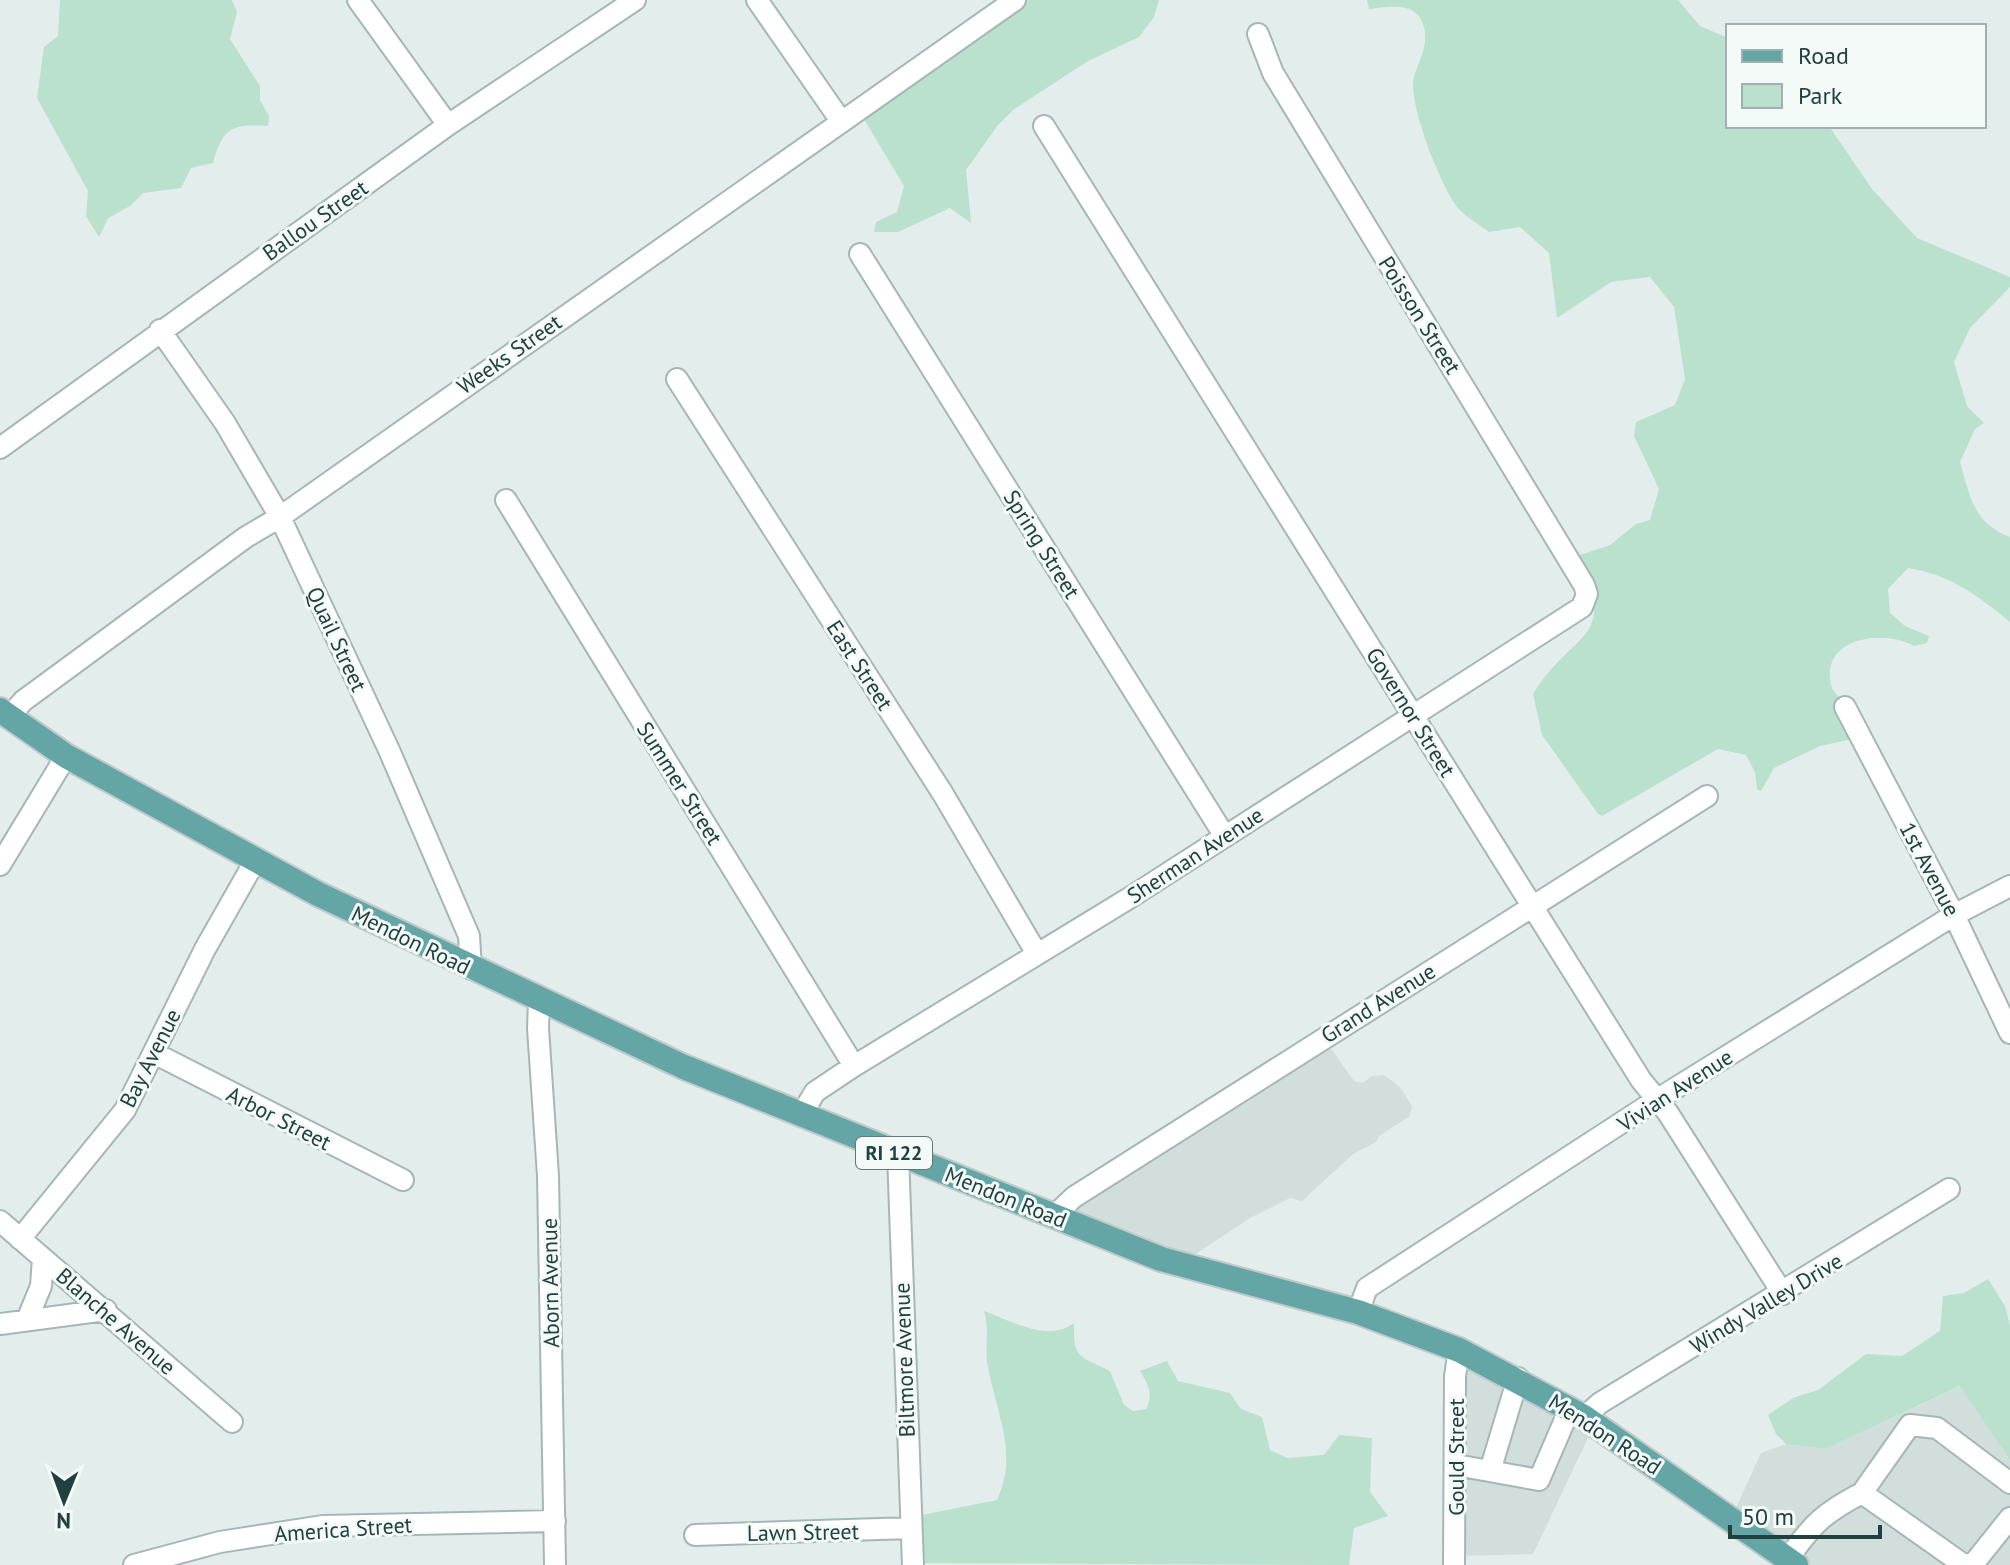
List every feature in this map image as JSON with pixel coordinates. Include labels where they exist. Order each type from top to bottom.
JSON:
[{"type":"main road","name":"Mendon Road","points":[[5,713],[66,756],[255,861],[471,969],[684,1067],[1161,1259],[1358,1312],[1459,1350],[1518,1378],[1577,1412],[1792,1562]]},
{"type":"street","points":[[358,0],[448,125]]},
{"type":"street","name":"Ballou Street","points":[[0,448],[448,125],[635,0]]},
{"type":"street","points":[[757,0],[841,121]]},
{"type":"street","name":"Weeks Street","points":[[5,713],[246,537],[280,517],[1015,0]]},
{"type":"street","name":"Poisson Street","points":[[1258,34],[1273,73],[1587,594]]},
{"type":"street","name":"Governor Street","points":[[1044,126],[1641,1080],[1658,1099],[1783,1294]]},
{"type":"street","name":"Spring Street","points":[[860,254],[1224,835]]},
{"type":"street","name":"Quail Street","points":[[160,330],[225,423],[280,517],[389,750],[469,936],[471,969]]},
{"type":"street","name":"East Street","points":[[677,379],[943,794],[1037,954]]},
{"type":"street","name":"Summer Street","points":[[506,500],[854,1066]]},
{"type":"street","name":"Sherman Avenue","points":[[801,1115],[815,1092],[854,1066],[1414,717],[1569,617],[1582,607],[1587,594]]},
{"type":"street","name":"1st Avenue","points":[[1845,707],[1954,915],[2010,1033]]},
{"type":"street","points":[[0,865],[66,756]]},
{"type":"street","name":"Grand Avenue","points":[[1054,1216],[1074,1197],[1707,796]]},
{"type":"street","name":"Bay Avenue","points":[[20,1239],[125,1110],[156,1054],[205,949],[255,861]]},
{"type":"street","name":"Vivian Avenue","points":[[1358,1312],[1367,1288],[1658,1099],[1954,915],[2010,886]]},
{"type":"street","name":"Aborn Avenue","points":[[539,1001],[548,1176],[555,1565]]},
{"type":"street","name":"Arbor Street","points":[[156,1054],[403,1180]]},
{"type":"street","name":"Biltmore Avenue","points":[[898,1154],[913,1565]]},
{"type":"street","name":"Windy Valley Drive","points":[[1577,1412],[1600,1403],[1783,1294],[1949,1189]]},
{"type":"street","name":"Blanche Avenue","points":[[0,1221],[232,1422]]},
{"type":"street","points":[[27,1320],[41,1286],[43,1258]]},
{"type":"street","points":[[0,1324],[106,1310]]},
{"type":"street","name":"Gould Street","points":[[1454,1565],[1455,1376],[1459,1350]]},
{"type":"street","points":[[1490,1471],[1518,1378]]},
{"type":"street","points":[[1456,1465],[1539,1480],[1577,1412]]},
{"type":"street","points":[[1792,1562],[1811,1526],[1828,1510],[1862,1493],[1910,1425],[1937,1428],[2010,1483]]},
{"type":"street","points":[[1862,1493],[1964,1565],[1974,1563],[2010,1518]]},
{"type":"street","name":"America Street","points":[[134,1565],[220,1542],[323,1526],[555,1521]]},
{"type":"street","name":"Lawn Street","points":[[695,1535],[911,1528]]},
{"type":"shaded area","points":[[1320,1033],[1354,1081],[1363,1083],[1372,1076],[1384,1075],[1400,1087],[1412,1106],[1410,1116],[1379,1136],[1376,1142],[1353,1154],[1302,1201],[1290,1198],[1250,1218],[1188,1259],[1062,1210]]},
{"type":"shaded area","points":[[1459,1348],[1596,1421],[1533,1554],[1457,1556]]},
{"type":"shaded area","points":[[1961,1386],[2010,1460],[2010,1565],[1807,1565],[1735,1510],[1761,1453],[1786,1444],[1826,1449]]},
{"type":"green space","points":[[60,0],[232,0],[237,12],[230,39],[260,86],[260,100],[269,116],[268,126],[231,130],[221,142],[213,163],[191,168],[181,188],[143,193],[130,206],[108,218],[99,237],[86,216],[88,191],[37,98],[44,47],[58,36]]},
{"type":"green space","points":[[1019,0],[1159,0],[1154,17],[1139,37],[1088,61],[1013,110],[998,125],[966,170],[971,223],[950,208],[898,232],[874,232],[876,222],[897,212],[904,186],[859,111]]},
{"type":"green space","points":[[1367,0],[1678,0],[1700,26],[1726,37],[1726,128],[1830,128],[1872,189],[1917,238],[2010,277],[2010,287],[1970,328],[1954,362],[1967,406],[1984,423],[1975,429],[1960,462],[1967,487],[1981,517],[1988,525],[2010,537],[2010,622],[1950,581],[1908,568],[1888,589],[1890,613],[1905,626],[1929,636],[1927,643],[1914,646],[1887,638],[1857,641],[1835,656],[1830,669],[1833,689],[1855,714],[1866,736],[1820,746],[1774,768],[1761,791],[1757,789],[1755,772],[1746,755],[1718,749],[1602,816],[1598,814],[1542,735],[1533,694],[1548,673],[1586,633],[1593,620],[1594,605],[1589,584],[1577,556],[1610,545],[1636,524],[1650,520],[1659,489],[1634,436],[1636,422],[1675,405],[1685,379],[1674,307],[1650,277],[1611,282],[1557,318],[1549,253],[1520,227],[1489,232],[1459,209],[1444,184],[1421,125],[1413,89],[1425,39],[1419,17],[1400,7],[1369,9]]},
{"type":"green space","points":[[1988,1279],[2005,1306],[2010,1326],[2010,1460],[1960,1386],[1826,1449],[1786,1444],[1776,1434],[1768,1415],[1793,1398],[1818,1390],[1866,1354],[1902,1356],[1940,1331],[1943,1296],[1964,1293]]},
{"type":"green space","points":[[984,1311],[1041,1331],[1064,1329],[1074,1323],[1075,1344],[1080,1355],[1110,1371],[1124,1405],[1133,1411],[1146,1409],[1150,1399],[1148,1385],[1140,1371],[1167,1361],[1178,1381],[1230,1393],[1241,1409],[1262,1417],[1270,1450],[1287,1458],[1324,1455],[1339,1435],[1372,1438],[1370,1492],[1388,1516],[1354,1528],[1349,1565],[913,1563],[912,1517],[997,1500],[1003,1483],[1006,1449],[988,1367]]}]
